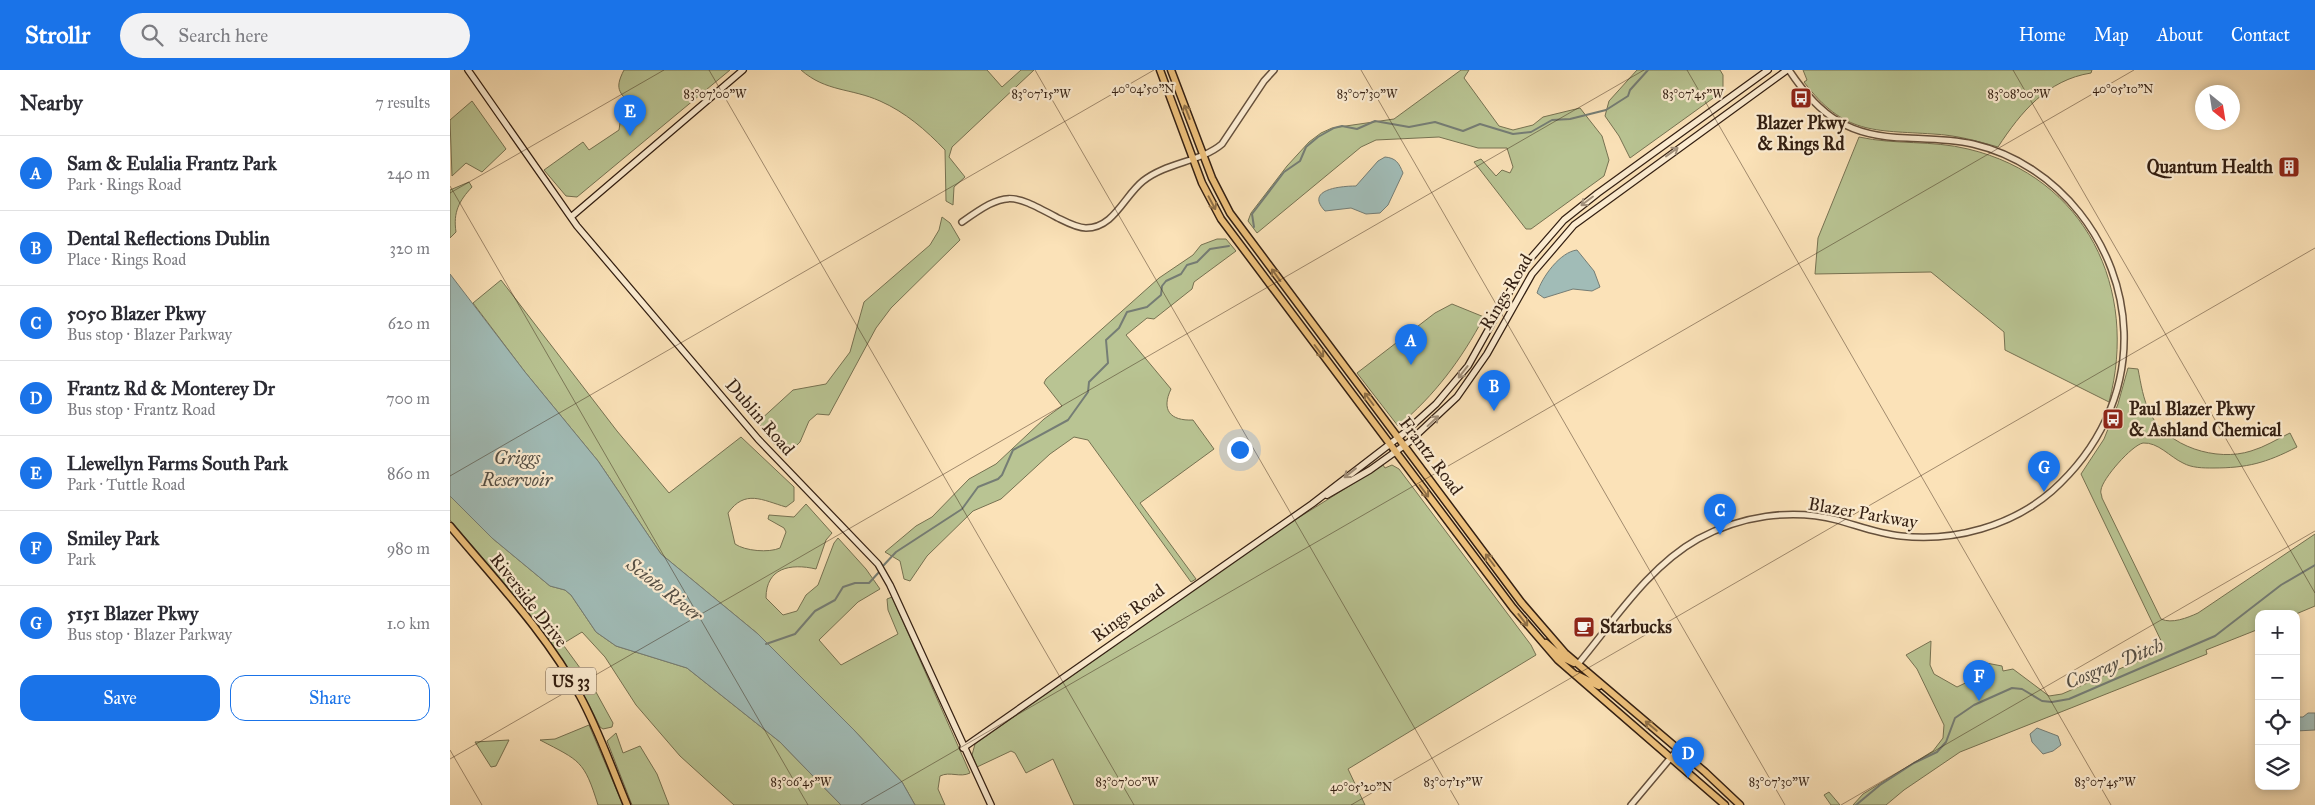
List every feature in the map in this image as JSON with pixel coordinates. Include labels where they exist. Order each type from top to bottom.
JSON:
[{"type":"main road","name":"Dublin Road","points":[[468,70],[571,217],[758,439],[869,554],[887,580],[963,748],[991,805]]},
{"type":"main road","points":[[571,217],[743,70]]},
{"type":"main road","name":"Frantz Road","points":[[1160,70],[1192,158],[1221,219],[1534,635],[1570,672],[1725,805]]},
{"type":"main road","name":"Frantz Road","points":[[1171,70],[1202,154],[1219,194],[1230,213],[1540,625],[1578,664],[1678,749],[1740,805]]},
{"type":"main road","name":"Rings Road","points":[[963,748],[1312,504],[1390,445],[1436,404],[1468,366],[1524,266],[1564,220],[1592,197],[1768,70]]},
{"type":"main road","name":"Rings Road","points":[[1312,504],[1350,483],[1404,446],[1428,426],[1460,393],[1487,354],[1532,274],[1574,225],[1788,70]]},
{"type":"main road","name":"Riverside Drive","points":[[450,526],[531,624],[564,669],[592,720],[627,805]]},
{"type":"main road","points":[[1534,635],[1562,657],[1578,664]]},
{"type":"main road","points":[[1570,672],[1611,693]]},
{"type":"street","points":[[962,222],[990,203],[1008,197],[1027,201],[1070,224],[1086,228],[1102,225],[1115,214],[1142,182],[1163,168],[1219,146],[1226,139],[1264,81],[1274,70]]},
{"type":"street","name":"Blazer Parkway","points":[[1578,664],[1661,566],[1688,545],[1724,527],[1764,517],[1803,515],[1830,519],[1892,535],[1934,537],[1968,532],[2010,518],[2047,495],[2080,462],[2096,439],[2114,399],[2122,370],[2124,345],[2122,310],[2116,285],[2098,239],[2067,198],[2028,167],[1988,149],[1941,139],[1873,136],[1852,129],[1820,109],[1788,70]]},
{"type":"street","points":[[1631,805],[1678,749]]},
{"type":"green space","points":[[624,70],[730,70],[577,197],[566,196],[544,170],[583,142],[589,150],[619,130],[620,123],[631,120],[634,108],[622,95],[619,87]]},
{"type":"green space","points":[[801,70],[987,70],[1002,87],[1021,70],[1034,70],[952,147],[949,157],[965,177],[954,187],[953,205],[946,201],[945,150],[923,129],[898,110],[880,101],[829,86],[810,77]]},
{"type":"green space","points":[[1461,70],[1469,70],[1464,78],[1499,126],[1513,130],[1533,125],[1543,117],[1580,108],[1602,136],[1609,160],[1604,176],[1531,229],[1526,229],[1474,162],[1481,159],[1496,176],[1502,170],[1510,173],[1513,167],[1507,148],[1478,148],[1439,137],[1376,140],[1361,147],[1257,233],[1248,221],[1251,213],[1287,166],[1309,142],[1332,128],[1394,119]]},
{"type":"green space","points":[[1637,70],[1720,70],[1723,75],[1723,91],[1630,158],[1619,136],[1605,116],[1609,101]]},
{"type":"green space","points":[[1803,70],[2092,70],[2091,73],[2075,77],[2048,90],[2026,110],[1998,147],[1950,136],[1877,130],[1847,121],[1833,112],[1804,82],[1807,80]]},
{"type":"green space","points":[[472,101],[506,149],[482,172],[466,163],[452,176],[450,120]]},
{"type":"green space","points":[[1859,137],[1954,146],[2009,163],[2044,184],[2072,212],[2094,244],[2109,280],[2116,319],[2116,360],[2109,402],[2005,350],[2004,332],[1931,272],[1815,274],[1818,238]]},
{"type":"green space","points":[[469,182],[472,187],[458,207],[455,218],[456,232],[450,238],[450,190]]},
{"type":"green space","points":[[942,217],[950,223],[960,240],[891,308],[876,328],[829,415],[817,414],[809,421],[800,442],[787,455],[776,446],[758,422],[793,390],[826,384],[850,352],[864,302],[930,245],[939,230]]},
{"type":"green space","points":[[1217,239],[1226,239],[1236,251],[1194,282],[1192,289],[1154,319],[1147,318],[1126,335],[1171,389],[1167,403],[1170,413],[1178,419],[1193,420],[1214,449],[1140,503],[1196,579],[1191,582],[1088,440],[1074,437],[1050,454],[1001,499],[973,511],[927,556],[910,581],[904,579],[900,561],[885,552],[916,526],[932,517],[969,479],[996,464],[1044,419],[1062,406],[1044,383],[1046,379],[1159,278],[1193,255],[1201,245]]},
{"type":"green space","points":[[501,280],[617,431],[669,493],[741,437],[794,487],[794,501],[786,507],[754,498],[741,501],[734,506],[728,513],[735,544],[757,551],[780,548],[786,532],[784,528],[768,519],[769,515],[794,517],[806,504],[832,533],[826,540],[816,569],[806,567],[789,568],[781,570],[770,580],[766,598],[783,615],[797,611],[806,595],[818,585],[834,543],[838,538],[866,569],[880,589],[858,602],[819,640],[841,665],[898,634],[888,610],[887,599],[892,597],[970,773],[940,776],[938,789],[945,805],[915,805],[902,782],[854,730],[758,634],[661,554],[598,461],[525,372],[473,303]]},
{"type":"green space","points":[[1452,304],[1484,317],[1466,348],[1446,376],[1424,402],[1398,426],[1357,373],[1435,313]]},
{"type":"green space","points":[[2128,368],[2138,369],[2142,391],[2150,413],[2168,435],[2180,443],[2209,453],[2238,454],[2261,447],[2290,433],[2297,447],[2256,464],[2225,468],[2205,468],[2186,465],[2159,447],[2143,443],[2125,456],[2106,478],[2101,491],[2102,498],[2161,619],[2175,621],[2198,613],[2315,534],[2315,606],[2300,612],[2300,610],[2255,610],[2255,631],[2206,650],[2207,654],[1960,752],[1904,790],[1886,805],[1853,805],[1863,794],[1933,751],[1943,738],[1944,725],[1917,669],[1906,655],[1931,641],[1930,665],[1934,674],[1957,687],[1978,677],[1981,662],[2002,666],[2003,671],[2013,669],[2049,696],[2062,694],[2165,649],[2081,474],[2104,439],[2118,404]]},
{"type":"green space","points":[[1383,465],[1385,468],[1392,465],[1399,469],[1531,645],[1536,655],[1348,769],[1365,805],[1074,805],[1053,759],[1026,773],[1015,753],[1011,751],[977,767],[972,755],[975,744],[1282,528]]},
{"type":"green space","points":[[450,496],[492,538],[550,586],[565,590],[571,595],[596,632],[616,646],[687,668],[780,742],[841,805],[734,805],[680,756],[636,705],[605,657],[582,632],[564,643],[564,646],[591,683],[613,723],[612,727],[603,729],[600,727],[586,698],[551,644],[513,593],[450,520]]},
{"type":"green space","points":[[589,725],[623,805],[598,805],[589,779],[579,764],[564,753],[540,740],[555,739]]},
{"type":"green space","points":[[616,733],[623,753],[640,746],[657,774],[669,805],[632,805],[607,741]]},
{"type":"green space","points":[[509,740],[496,766],[491,767],[475,742]]},
{"type":"green space","points":[[1829,792],[1840,805],[1831,805],[1824,795]]},
{"type":"water","points":[[1385,157],[1397,162],[1403,173],[1388,205],[1380,213],[1366,214],[1351,208],[1325,211],[1320,204],[1319,198],[1322,193],[1335,188],[1356,186],[1378,161]]},
{"type":"water","points":[[1577,250],[1594,271],[1600,287],[1592,291],[1573,289],[1544,298],[1537,293],[1552,266],[1564,255]]},
{"type":"water","name":"Griggs Reservoir","points":[[450,274],[525,372],[598,461],[661,554],[758,634],[854,730],[902,782],[915,805],[841,805],[780,742],[687,668],[616,646],[596,632],[571,595],[565,590],[550,586],[492,538],[450,496]]},
{"type":"water","points":[[2308,713],[2315,713],[2315,730],[2300,731],[2300,717]]},
{"type":"water","points":[[2037,728],[2058,736],[2061,745],[2053,751],[2043,754],[2032,742],[2030,734]]},
{"type":"waterway","points":[[1254,227],[1252,214],[1284,172],[1300,161],[1306,147],[1318,137],[1334,128],[1342,126],[1357,129],[1375,121],[1409,127],[1435,122],[1463,131],[1480,124],[1513,134],[1531,132],[1552,120],[1570,119],[1606,110],[1628,96],[1630,90],[1648,70]]},
{"type":"waterway","points":[[882,567],[896,552],[962,509],[978,487],[998,479],[1002,475],[1013,450],[1068,420],[1088,392],[1089,382],[1108,363],[1106,340],[1119,328],[1127,312],[1147,307],[1161,295],[1162,286],[1166,281],[1181,274],[1187,265],[1197,262],[1210,249],[1229,246]]},
{"type":"waterway","name":"Cosgray Ditch","points":[[1856,805],[1880,785],[1914,763],[1937,752],[1946,742],[1955,718],[1974,705],[2012,688],[2022,689],[2042,701],[2052,702],[2069,699],[2215,636],[2281,585],[2315,565]]},
{"type":"waterway","points":[[766,644],[795,634],[815,611],[835,600],[843,587],[855,583],[869,583],[880,571]]},
{"type":"place","name":"Blazer Pkwy & Rings Rd","points":[[1801,98]]},
{"type":"place","name":"Llewellyn Farms South Park","points":[[630,136]]},
{"type":"place","name":"Quantum Health","points":[[2289,167]]},
{"type":"place","name":"Sam & Eulalia Frantz Park","points":[[1411,365]]},
{"type":"place","name":"Dental Reflections Dublin","points":[[1494,411]]},
{"type":"place","name":"Paul Blazer Pkwy & Ashland Chemical","points":[[2113,419]]},
{"type":"place","name":"5151 Blazer Pkwy","points":[[2044,492]]},
{"type":"place","name":"5050 Blazer Pkwy","points":[[1720,535]]},
{"type":"place","name":"Starbucks","points":[[1584,627]]},
{"type":"place","name":"Smiley Park","points":[[1979,701]]},
{"type":"place","name":"Frantz Rd & Monterey Dr","points":[[1688,778]]},
{"type":"water label","name":"Scioto River","points":[[665,589]]}]
